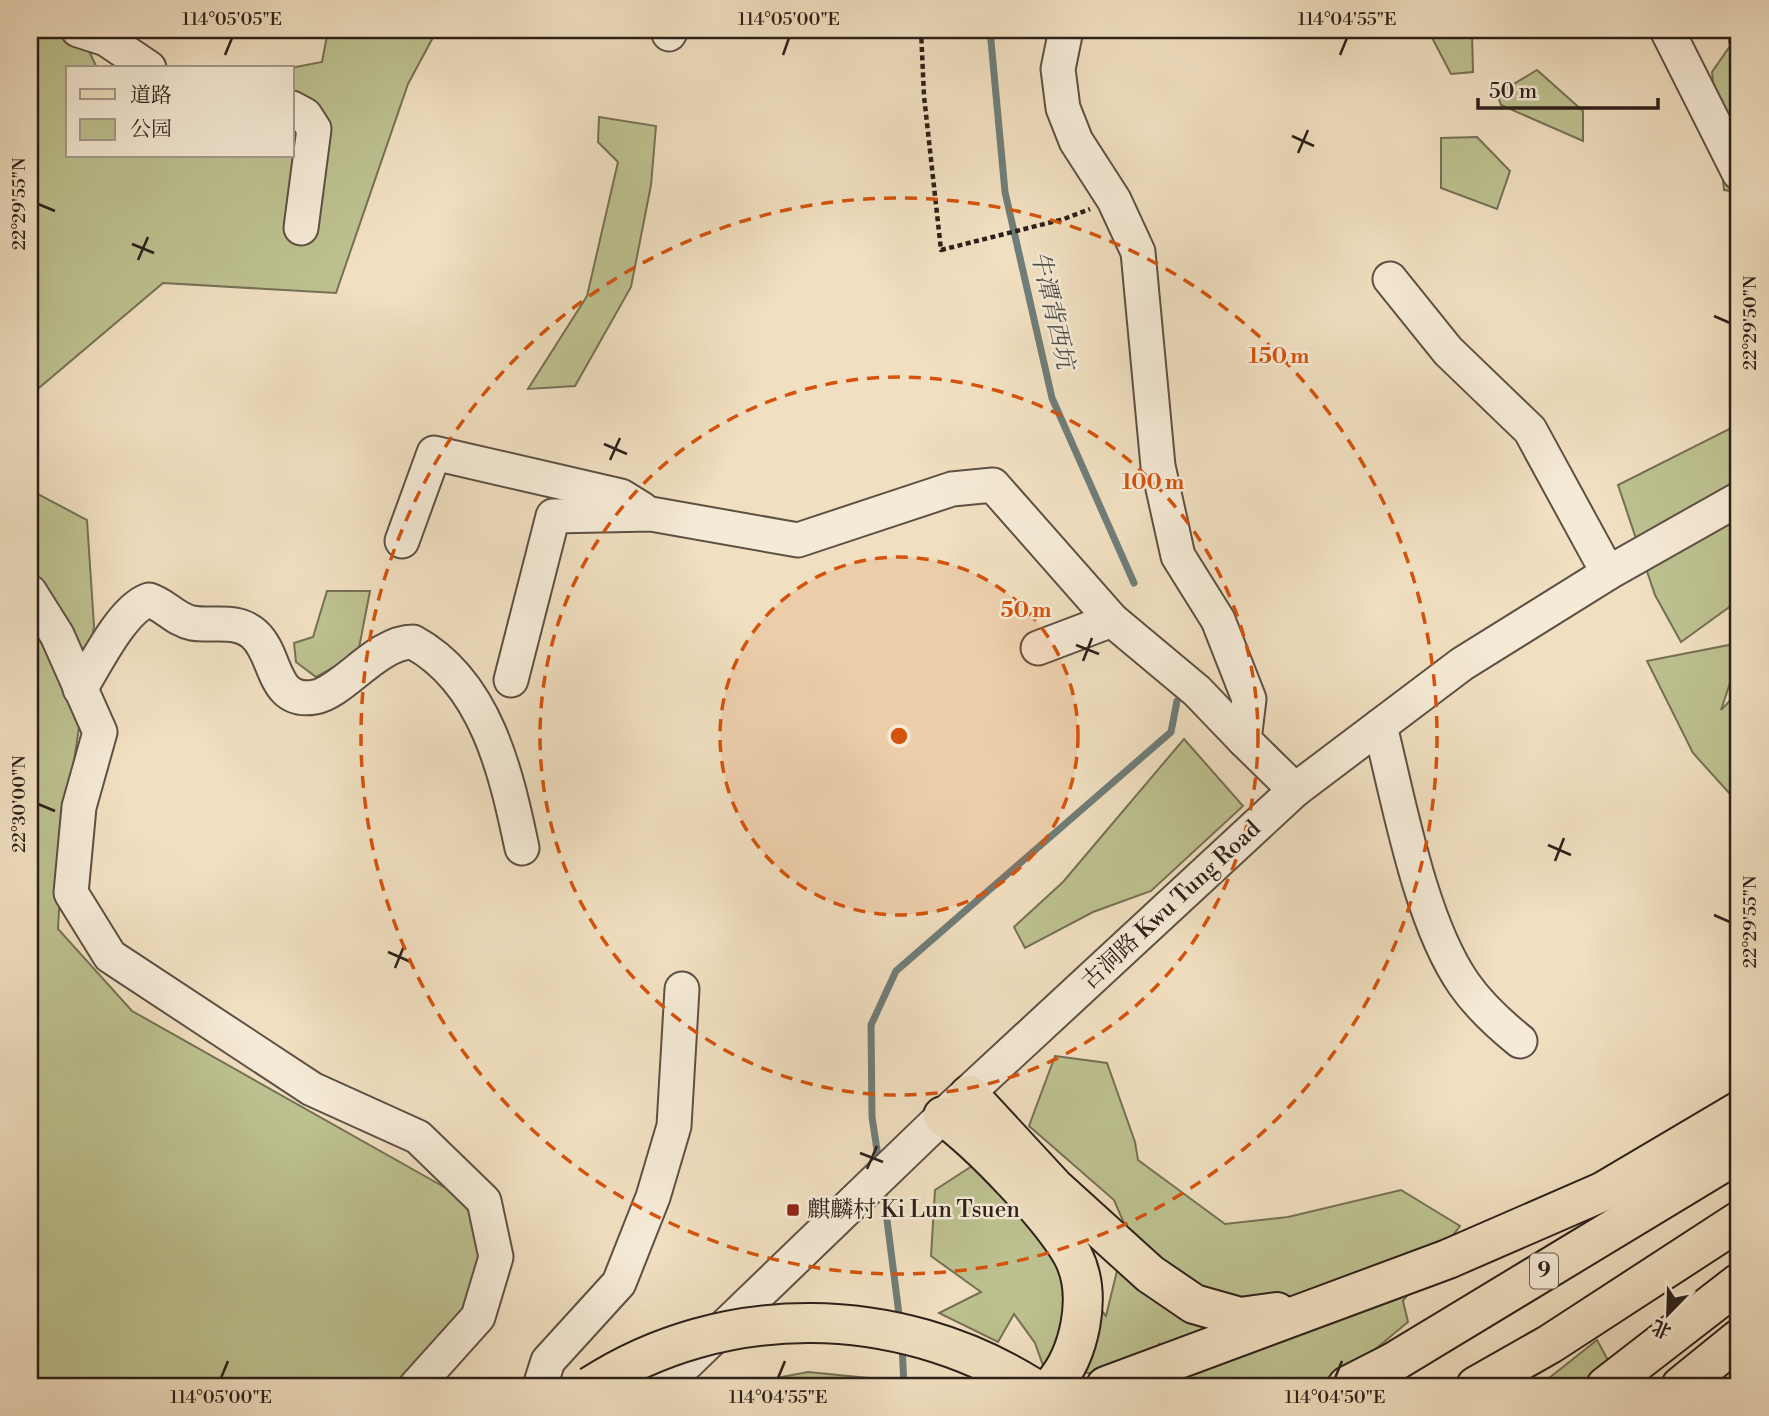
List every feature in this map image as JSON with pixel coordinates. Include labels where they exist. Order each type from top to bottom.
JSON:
[{"type":"main road","points":[[956,1105],[1054,1187],[1150,1274],[1194,1304],[1240,1317],[1314,1308]]},
{"type":"main road","points":[[956,1105],[961,1129],[1040,1211],[1073,1257],[1082,1287],[1082,1319],[1062,1375],[1052,1386]]},
{"type":"main road","points":[[1106,1386],[1448,1259],[1602,1192],[1739,1111]]},
{"type":"main road","name":"9","points":[[1347,1386],[1392,1363],[1739,1153]]},
{"type":"main road","points":[[1476,1386],[1550,1344],[1739,1221]]},
{"type":"main road","points":[[1605,1386],[1739,1283]]},
{"type":"main road","points":[[591,1386],[637,1360],[677,1345],[761,1325],[805,1323],[856,1324],[897,1330],[977,1358],[1030,1386]]},
{"type":"main road","points":[[1681,1386],[1739,1339]]},
{"type":"main road","points":[[1612,1386],[1653,1350]]},
{"type":"street","points":[[78,30],[106,39],[146,66]]},
{"type":"street","points":[[1066,30],[1058,69],[1063,108],[1076,141],[1114,200],[1138,252],[1158,466],[1178,556],[1218,620],[1233,650],[1249,699],[1244,740]]},
{"type":"street","points":[[1667,30],[1739,173]]},
{"type":"street","points":[[294,109],[306,115],[314,129],[301,228]]},
{"type":"street","points":[[1390,279],[1448,351],[1530,430],[1608,573]]},
{"type":"street","points":[[401,541],[434,453],[621,496],[651,513]]},
{"type":"street","points":[[511,680],[553,516],[651,513],[798,540],[952,489],[993,485],[1112,620],[1197,691],[1295,790]]},
{"type":"street","name":"古洞路 Kwu Tung Road","points":[[663,1386],[956,1105],[1295,790],[1462,664],[1608,573],[1739,499]]},
{"type":"street","points":[[30,592],[57,635],[100,732],[79,807],[71,893],[110,956],[312,1089],[418,1137],[484,1201],[496,1256],[478,1317],[416,1386]]},
{"type":"street","points":[[80,689],[127,615],[140,603],[149,600],[191,623],[245,627],[262,643],[284,690],[295,696],[318,697],[388,649],[413,642],[454,674],[494,738],[522,848]]},
{"type":"street","points":[[1038,648],[1112,620]]},
{"type":"street","points":[[1380,726],[1435,931],[1470,992],[1485,1011],[1520,1041]]},
{"type":"street","points":[[540,1386],[548,1361],[619,1283],[653,1197],[674,1126],[682,989]]},
{"type":"path","points":[[921,30],[924,96],[942,250],[1064,219]]},
{"type":"green space","points":[[30,30],[57,30],[84,40],[96,66],[66,66],[66,158],[294,158],[294,67],[322,62],[328,30],[437,30],[408,84],[336,293],[163,283],[33,393],[30,490]]},
{"type":"green space","points":[[1428,30],[1477,30],[1472,32],[1473,72],[1451,74]]},
{"type":"green space","points":[[1727,30],[1739,30],[1739,192],[1724,190],[1712,72],[1730,46]]},
{"type":"green space","points":[[1537,70],[1583,111],[1583,141],[1501,105],[1497,94]]},
{"type":"green space","points":[[599,117],[656,126],[651,185],[631,287],[575,386],[528,389],[587,296],[618,162],[598,142]]},
{"type":"green space","points":[[1477,137],[1510,171],[1497,209],[1441,188],[1441,138]]},
{"type":"green space","points":[[1739,424],[1739,600],[1681,642],[1655,595],[1618,485]]},
{"type":"green space","points":[[30,490],[87,520],[94,626],[63,836],[58,929],[132,1011],[460,1196],[497,1244],[425,1386],[30,1386]]},
{"type":"green space","points":[[327,591],[370,591],[358,653],[316,677],[296,662],[294,643],[313,637]]},
{"type":"green space","points":[[1739,643],[1739,656],[1721,710],[1739,691],[1739,804],[1693,753],[1647,661]]},
{"type":"green space","points":[[1184,739],[1243,806],[1151,891],[1093,912],[1025,948],[1014,927],[1063,882]]},
{"type":"green space","points":[[1055,1056],[1107,1063],[1135,1142],[1138,1160],[1225,1224],[1288,1217],[1401,1190],[1460,1226],[1403,1301],[1408,1322],[1361,1361],[1312,1386],[1194,1386],[1159,1344],[1143,1386],[1110,1365],[1090,1373],[1045,1371],[1035,1343],[1014,1314],[998,1342],[939,1313],[981,1292],[931,1256],[935,1190],[972,1166],[1040,1237],[1106,1316],[1127,1230],[1114,1200],[1029,1126]]},
{"type":"green space","points":[[1597,1340],[1622,1386],[1539,1386]]},
{"type":"green space","points":[[808,1372],[940,1385],[942,1386],[735,1386]]},
{"type":"waterway","name":"牛潭背西坑","points":[[990,30],[1005,192],[1052,398],[1134,583]]},
{"type":"waterway","points":[[879,1163],[872,1117],[871,1025],[896,971],[1171,732],[1177,701]]},
{"type":"waterway","points":[[883,1189],[900,1322]]},
{"type":"waterway","points":[[902,1345],[904,1386]]},
{"type":"place","name":"麒麟村 Ki Lun Tsuen","points":[[793,1210]]}]
